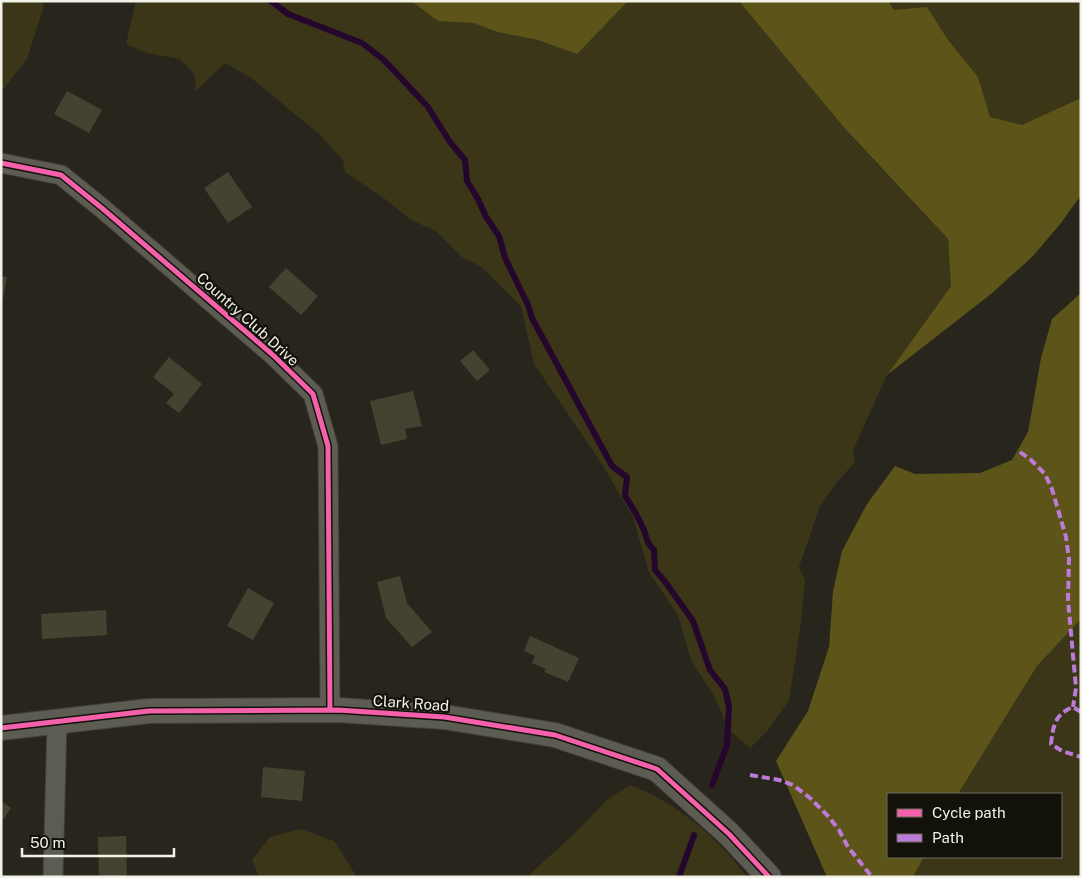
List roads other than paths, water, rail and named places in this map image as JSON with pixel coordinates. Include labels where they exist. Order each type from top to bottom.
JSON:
[{"type":"street","name":"Country Club Drive","points":[[1,164],[61,175],[272,355],[313,394],[328,446],[330,710]]},
{"type":"street","name":"Clark Road","points":[[1,728],[149,711],[330,710],[444,717],[555,735],[657,769],[730,834],[769,877]]},
{"type":"street","points":[[53,877],[57,722]]},
{"type":"waterway","points":[[271,1],[288,14],[362,43],[384,60],[428,107],[450,142],[465,160],[467,181],[486,217],[499,236],[505,258],[528,305],[532,318],[612,466],[627,477],[625,496],[639,520],[648,542],[654,550],[655,570],[693,621],[710,670],[725,689],[729,707],[727,745],[712,785]]},
{"type":"waterway","points":[[679,877],[694,835]]}]
